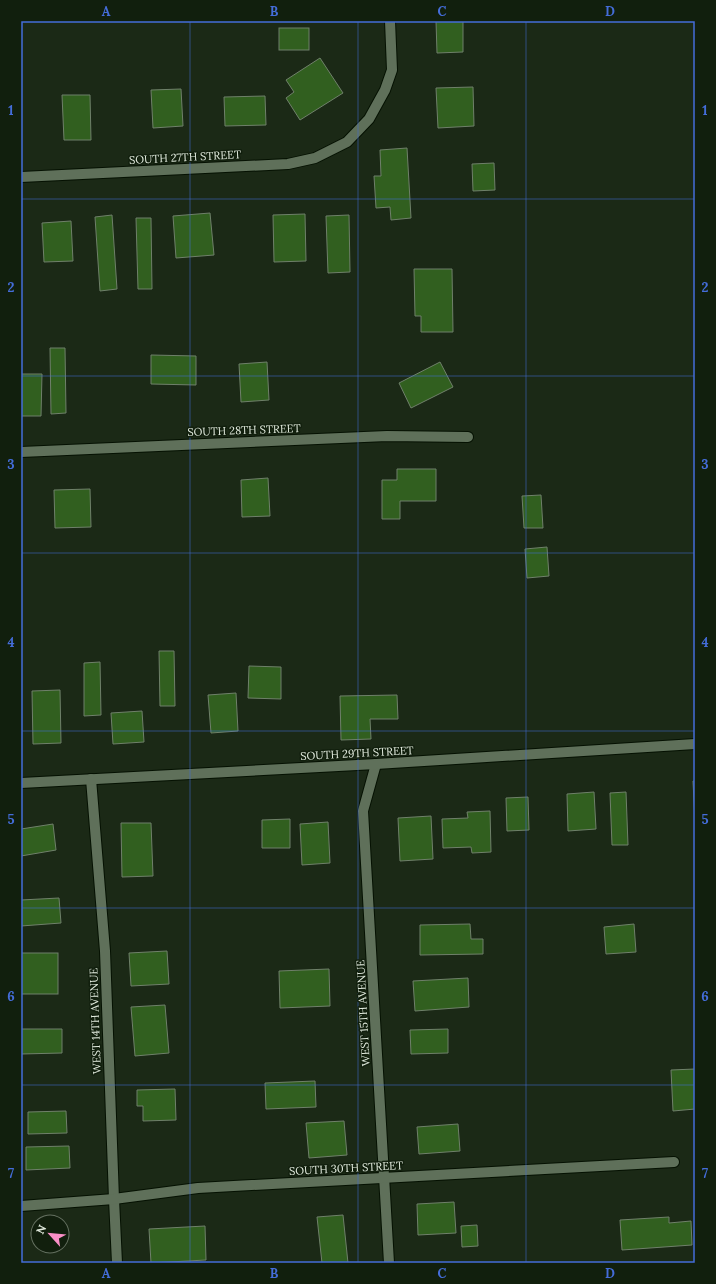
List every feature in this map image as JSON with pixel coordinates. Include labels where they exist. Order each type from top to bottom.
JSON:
[{"type":"street","name":"SOUTH 27TH STREET","points":[[21,177],[288,164],[315,158],[346,142],[370,119],[385,90],[392,70],[390,21]]},
{"type":"street","name":"SOUTH 28TH STREET","points":[[21,452],[387,436],[468,437]]},
{"type":"street","name":"SOUTH 29TH STREET","points":[[21,783],[376,764],[695,744]]},
{"type":"street","name":"WEST 15TH AVENUE","points":[[376,764],[363,811],[389,1263]]},
{"type":"street","name":"WEST 14TH AVENUE","points":[[91,779],[104,951],[117,1263]]},
{"type":"street","name":"SOUTH 30TH STREET","points":[[21,1206],[114,1200],[198,1188],[674,1162]]},
{"type":"building","points":[[436,21],[463,21],[463,52],[437,53]]},
{"type":"building","points":[[279,28],[309,28],[309,50],[279,50]]},
{"type":"building","points":[[320,58],[343,93],[300,120],[286,98],[294,92],[286,80]]},
{"type":"building","points":[[473,87],[474,126],[438,128],[436,88]]},
{"type":"building","points":[[181,89],[183,126],[153,128],[151,90]]},
{"type":"building","points":[[62,95],[90,95],[91,140],[64,140]]},
{"type":"building","points":[[265,96],[266,125],[225,126],[224,97]]},
{"type":"building","points":[[407,148],[411,218],[391,220],[390,207],[376,208],[374,176],[381,176],[380,150]]},
{"type":"building","points":[[494,163],[495,190],[473,191],[472,164]]},
{"type":"building","points":[[210,213],[214,255],[176,258],[173,216]]},
{"type":"building","points":[[305,214],[306,261],[274,262],[273,215]]},
{"type":"building","points":[[112,215],[117,289],[100,291],[95,217]]},
{"type":"building","points":[[349,215],[350,272],[328,273],[326,216]]},
{"type":"building","points":[[136,218],[151,218],[152,289],[138,289]]},
{"type":"building","points":[[71,221],[73,261],[44,262],[42,223]]},
{"type":"building","points":[[414,269],[452,269],[453,332],[421,332],[421,316],[415,316]]},
{"type":"building","points":[[50,348],[65,348],[66,413],[51,414]]},
{"type":"building","points":[[151,355],[196,356],[196,385],[151,384]]},
{"type":"building","points":[[267,362],[269,400],[241,402],[239,364]]},
{"type":"building","points":[[440,362],[453,387],[411,408],[399,383]]},
{"type":"building","points":[[21,374],[42,374],[41,416],[21,416]]},
{"type":"building","points":[[397,469],[436,469],[436,501],[400,501],[400,519],[382,519],[382,480],[397,480]]},
{"type":"building","points":[[268,478],[270,516],[242,517],[241,480]]},
{"type":"building","points":[[90,489],[91,527],[55,528],[54,490]]},
{"type":"building","points":[[541,495],[543,528],[524,528],[522,496]]},
{"type":"building","points":[[547,547],[549,576],[527,578],[525,549]]},
{"type":"building","points":[[159,651],[174,651],[175,706],[160,706]]},
{"type":"building","points":[[100,662],[101,715],[84,716],[84,663]]},
{"type":"building","points":[[249,666],[281,667],[281,699],[248,698]]},
{"type":"building","points":[[60,690],[61,743],[33,744],[32,691]]},
{"type":"building","points":[[236,693],[238,731],[211,733],[208,695]]},
{"type":"building","points":[[397,695],[398,719],[370,719],[371,739],[341,740],[340,696]]},
{"type":"building","points":[[142,711],[144,742],[113,744],[111,713]]},
{"type":"building","points":[[693,781],[695,781],[695,821]]},
{"type":"building","points":[[594,792],[596,829],[568,831],[567,794]]},
{"type":"building","points":[[626,792],[628,845],[612,845],[610,793]]},
{"type":"building","points":[[528,797],[529,830],[507,831],[506,798]]},
{"type":"building","points":[[490,811],[491,852],[472,853],[471,847],[443,848],[442,819],[468,818],[467,812]]},
{"type":"building","points":[[431,816],[433,859],[400,861],[398,818]]},
{"type":"building","points":[[290,819],[290,848],[262,848],[262,820]]},
{"type":"building","points":[[328,822],[330,863],[302,865],[300,824]]},
{"type":"building","points":[[121,823],[151,823],[153,876],[122,877]]},
{"type":"building","points":[[53,824],[56,850],[21,856],[21,829]]},
{"type":"building","points":[[59,898],[61,923],[21,926],[21,900]]},
{"type":"building","points":[[470,924],[471,939],[483,939],[483,954],[420,955],[420,925]]},
{"type":"building","points":[[634,924],[636,952],[606,954],[604,927]]},
{"type":"building","points":[[167,951],[169,984],[131,986],[129,953]]},
{"type":"building","points":[[21,953],[58,953],[58,994],[21,994]]},
{"type":"building","points":[[329,969],[330,1006],[280,1008],[279,971]]},
{"type":"building","points":[[468,978],[469,1007],[415,1011],[413,981]]},
{"type":"building","points":[[165,1005],[169,1053],[135,1056],[131,1007]]},
{"type":"building","points":[[21,1029],[62,1029],[62,1053],[21,1054]]},
{"type":"building","points":[[448,1029],[448,1053],[411,1054],[410,1030]]},
{"type":"building","points":[[695,1069],[695,1109],[673,1111],[671,1070]]},
{"type":"building","points":[[315,1081],[316,1107],[266,1109],[265,1083]]},
{"type":"building","points":[[175,1089],[176,1120],[143,1121],[143,1106],[137,1106],[137,1090]]},
{"type":"building","points":[[66,1111],[67,1133],[28,1134],[28,1112]]},
{"type":"building","points":[[344,1121],[347,1155],[309,1158],[306,1123]]},
{"type":"building","points":[[458,1124],[460,1151],[419,1154],[417,1127]]},
{"type":"building","points":[[69,1146],[70,1168],[26,1170],[26,1147]]},
{"type":"building","points":[[454,1202],[456,1233],[418,1235],[417,1204]]},
{"type":"building","points":[[343,1215],[348,1263],[322,1263],[317,1217]]},
{"type":"building","points":[[669,1217],[669,1223],[691,1221],[692,1245],[622,1250],[620,1220]]},
{"type":"building","points":[[477,1225],[478,1246],[462,1247],[461,1226]]},
{"type":"building","points":[[205,1226],[206,1260],[151,1263],[149,1229]]}]
